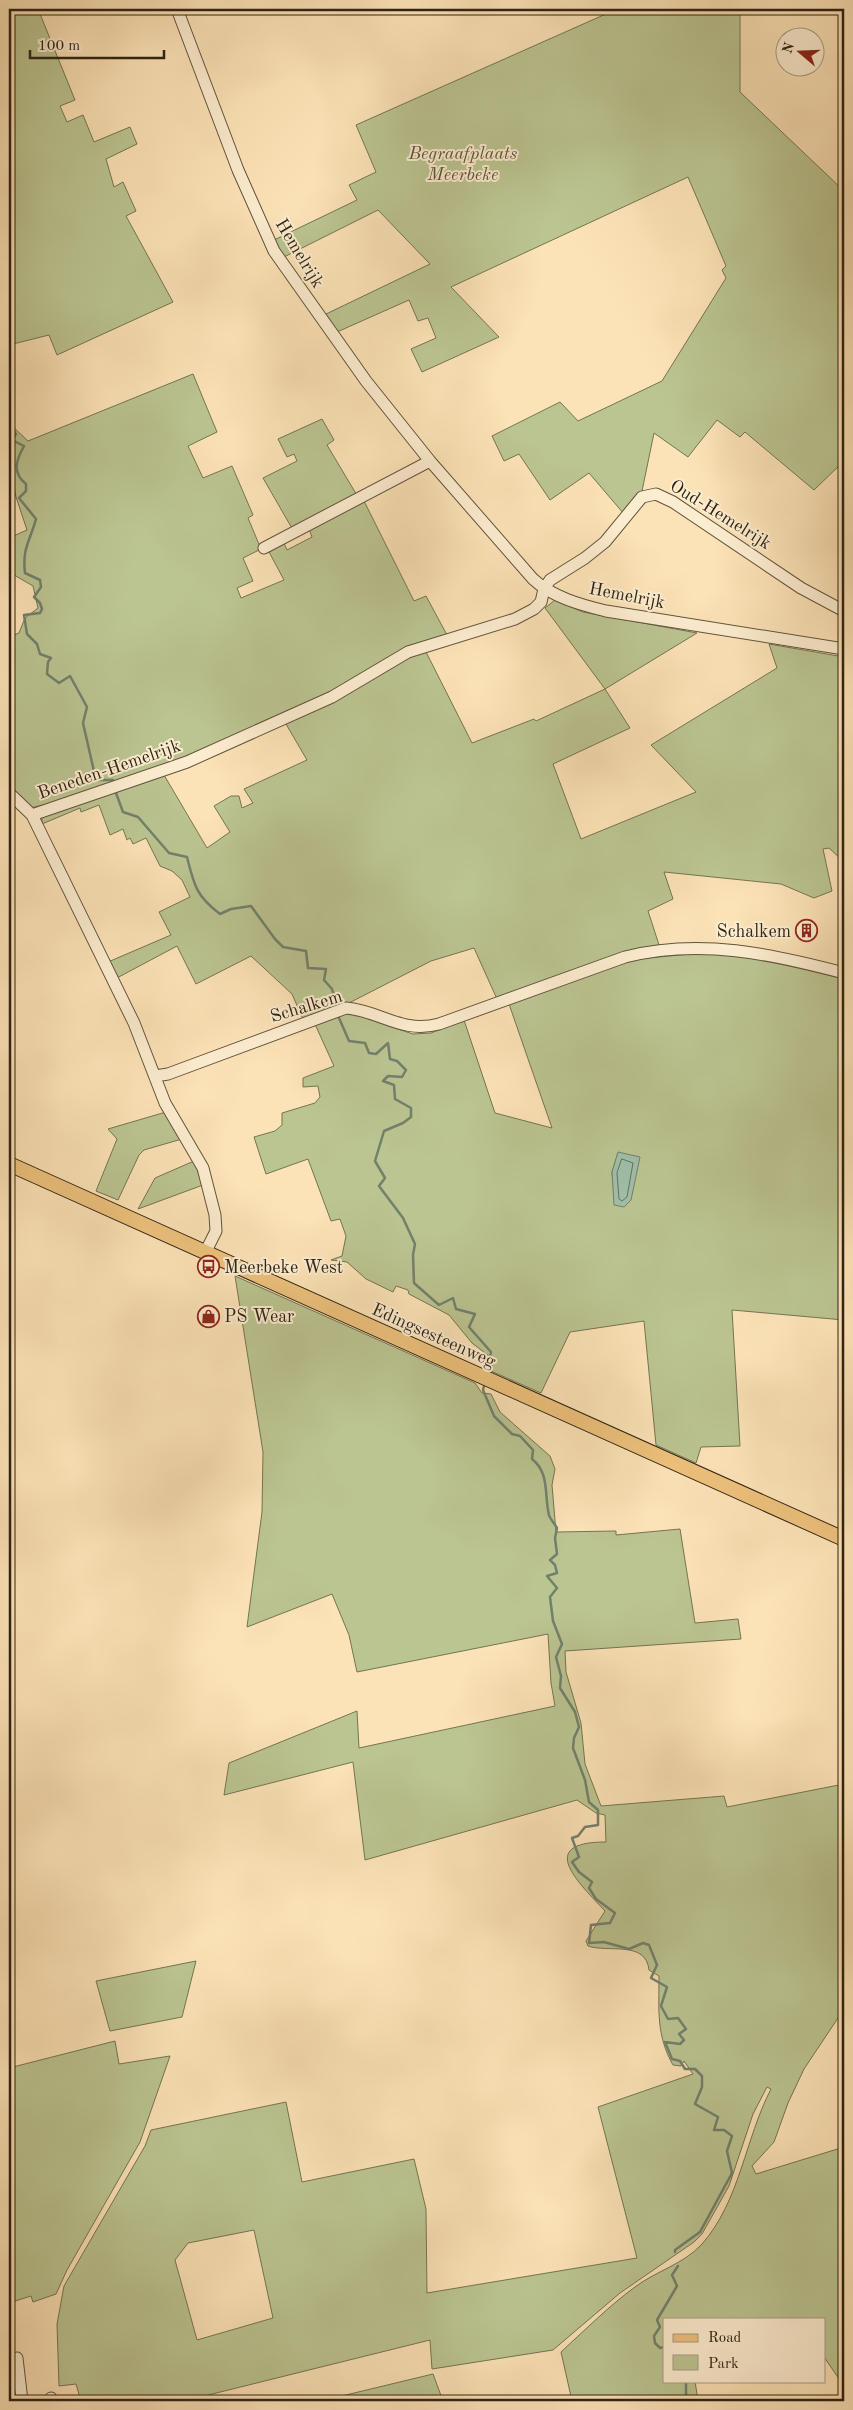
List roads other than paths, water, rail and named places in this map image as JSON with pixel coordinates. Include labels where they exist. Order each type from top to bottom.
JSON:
[{"type":"main road","name":"Edingsesteenweg","points":[[9,1164],[844,1539]]},
{"type":"street","name":"Hemelrijk","points":[[177,9],[238,170],[274,250],[366,381],[430,461],[544,589],[584,606],[606,611],[844,649]]},
{"type":"street","points":[[264,548],[430,461]]},
{"type":"street","name":"Oud-Hemelrijk","points":[[544,589],[550,580],[585,558],[605,542],[642,497],[656,494],[673,502],[801,588],[844,611]]},
{"type":"street","name":"Beneden-Hemelrijk","points":[[205,1253],[216,1231],[215,1215],[203,1168],[165,1103],[134,1023],[32,814],[187,762],[332,697],[408,652],[515,618],[534,609],[541,602],[544,589]]},
{"type":"street","points":[[9,793],[32,814]]},
{"type":"street","name":"Schalkem","points":[[155,1076],[168,1074],[346,1008],[360,1009],[415,1028],[439,1024],[625,957],[646,952],[696,948],[752,952],[780,956],[844,973]]},
{"type":"street","points":[[17,2358],[22,2401]]},
{"type":"water","points":[[618,1152],[640,1157],[631,1200],[624,1207],[614,1205],[612,1172]]},
{"type":"waterway","points":[[9,396],[14,401],[9,406]]},
{"type":"waterway","points":[[9,425],[16,434],[12,440],[24,446],[17,461],[17,471],[26,484],[26,491],[19,498],[36,519],[24,564],[25,573],[40,580],[41,587],[34,597],[40,603],[42,609],[40,613],[24,615],[27,634],[37,644],[40,654],[51,658],[48,662],[47,674],[59,683],[70,676],[87,707],[83,723],[96,780],[113,780]]},
{"type":"waterway","points":[[116,793],[123,812],[138,817],[169,853],[187,857],[197,889],[212,908],[220,914],[231,909],[251,906],[283,947],[306,951],[308,968],[326,969],[324,980],[332,989],[336,1003]]},
{"type":"waterway","points":[[339,1018],[349,1041],[365,1043],[369,1053],[376,1054],[388,1043],[390,1059],[397,1061],[406,1070],[402,1077],[388,1076],[383,1081],[394,1085],[395,1099],[411,1108],[411,1117],[403,1123],[384,1131],[375,1161],[385,1178],[379,1186],[403,1218],[415,1244],[413,1255],[414,1283],[439,1305],[453,1298],[456,1309],[475,1314],[469,1327],[491,1352],[487,1370]]},
{"type":"waterway","points":[[484,1386],[483,1390],[494,1416],[512,1434],[520,1436],[533,1450],[532,1459],[542,1471],[544,1478],[549,1515],[557,1528],[555,1538],[557,1554],[550,1560],[555,1565],[557,1573],[547,1576],[557,1588],[550,1597],[553,1621],[562,1644],[556,1657],[561,1676],[560,1688],[575,1712],[579,1727],[574,1738],[573,1748],[585,1780],[589,1802],[598,1810],[598,1825],[585,1827],[578,1836],[572,1838],[579,1857],[572,1862],[579,1872],[592,1882],[589,1888],[596,1899],[615,1913],[610,1923],[591,1925],[589,1943],[604,1942],[629,1949],[643,1943],[649,1945],[657,1965],[651,1978],[667,1987],[661,2006],[668,2019],[678,2018],[686,2029],[679,2034],[684,2040],[680,2044],[665,2042],[672,2059],[680,2061],[685,2069],[695,2069],[702,2076],[702,2087],[695,2104],[718,2117],[714,2130],[724,2130],[732,2136],[727,2151],[732,2173],[700,2232],[675,2250],[675,2252]]},
{"type":"waterway","points":[[663,2347],[660,2348],[655,2343],[654,2336],[660,2327],[657,2320],[677,2286],[672,2275],[678,2266]]},
{"type":"waterway","points":[[686,2382],[686,2401]]},
{"type":"place","name":"Schalkem","points":[[807,931]]},
{"type":"place","name":"Meerbeke West","points":[[208,1267]]},
{"type":"place","name":"PS Wear","points":[[208,1316]]},
{"type":"park label","name":"Begraafplaats Meerbeke","points":[[463,163]]}]
